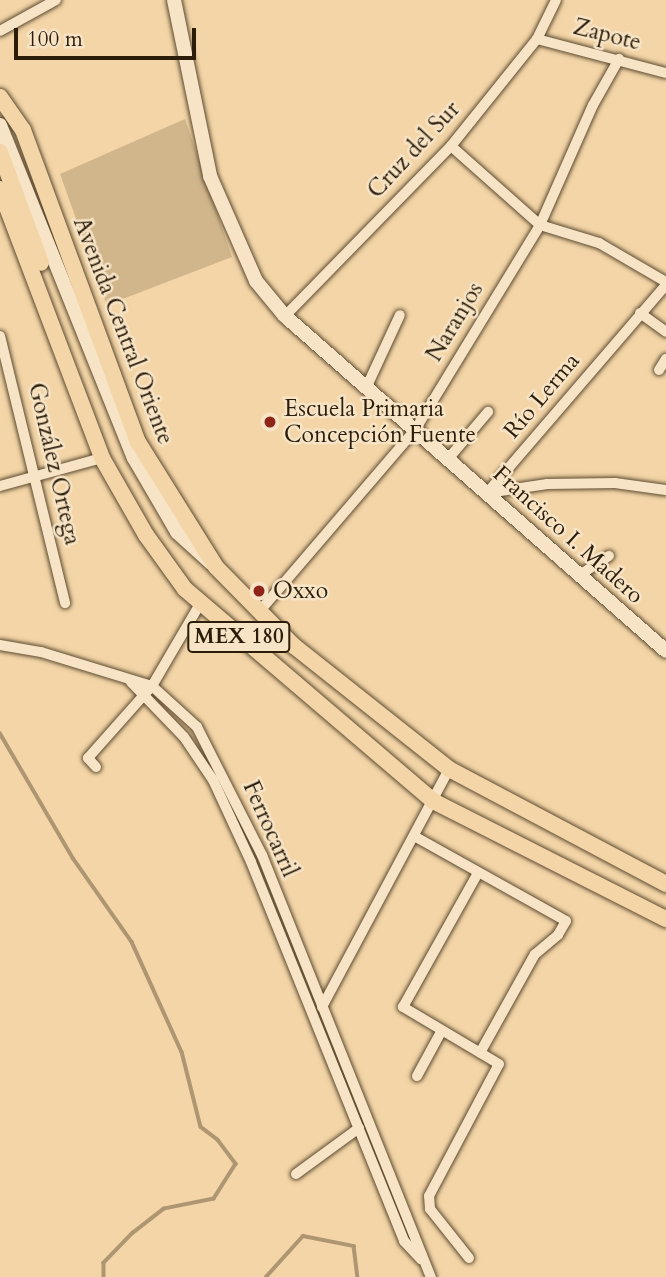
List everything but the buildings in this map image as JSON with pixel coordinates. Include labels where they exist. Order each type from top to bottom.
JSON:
[{"type":"main road","name":"Avenida Central Oriente","points":[[0,97],[23,130],[138,442],[216,567],[294,646],[449,769],[666,884]]},
{"type":"main road","points":[[0,152],[69,320],[118,483]]},
{"type":"main road","name":"MEX 180","points":[[0,189],[102,458],[146,535],[200,604],[433,801],[666,919]]},
{"type":"street","points":[[0,31],[56,0]]},
{"type":"street","name":"Francisco I. Madero","points":[[174,0],[210,176],[256,281],[285,316],[368,386],[578,576],[666,651]]},
{"type":"street","name":"Cruz del Sur","points":[[285,316],[451,145],[537,39],[556,0]]},
{"type":"street","name":"Zapote","points":[[537,39],[666,73]]},
{"type":"street","name":"Naranjos","points":[[259,612],[415,430],[540,225],[593,105],[619,59]]},
{"type":"street","points":[[0,125],[69,320],[134,458],[177,532],[216,567]]},
{"type":"street","points":[[451,145],[540,225],[599,243],[666,284]]},
{"type":"street","name":"Río Lerma","points":[[487,494],[666,284]]},
{"type":"street","points":[[640,313],[666,332]]},
{"type":"street","points":[[368,386],[400,314]]},
{"type":"street","name":"González Ortega","points":[[0,336],[65,603]]},
{"type":"street","points":[[659,370],[666,359]]},
{"type":"street","points":[[448,459],[488,412]]},
{"type":"street","points":[[0,486],[102,458]]},
{"type":"street","points":[[487,494],[561,484],[615,483],[666,490]]},
{"type":"street","points":[[578,576],[609,556]]},
{"type":"street","points":[[96,767],[88,758],[152,686],[200,604]]},
{"type":"street","points":[[0,645],[41,652],[131,682],[152,686]]},
{"type":"street","name":"Ferrocarril","points":[[131,682],[184,737],[213,780],[314,1014],[404,1241],[422,1261]]},
{"type":"street","name":"Ferrocarril","points":[[152,686],[197,727],[211,750],[325,1005],[422,1261],[431,1277]]},
{"type":"street","points":[[314,1014],[325,1005],[449,769]]},
{"type":"street","points":[[414,836],[566,921],[558,935],[535,954],[480,1053]]},
{"type":"street","points":[[469,1258],[430,1209],[429,1196],[499,1064],[403,1007],[478,873]]},
{"type":"street","points":[[416,1076],[442,1030]]},
{"type":"street","points":[[296,1174],[359,1128]]},
{"type":"shaded area","points":[[185,119],[232,257],[107,305],[60,174]]},
{"type":"waterway","points":[[0,733],[73,858],[132,942],[182,1052],[201,1127],[218,1140],[236,1164],[214,1199],[164,1209],[133,1233],[104,1263],[104,1277]]},
{"type":"waterway","points":[[266,1277],[303,1236],[354,1246],[358,1277]]},
{"type":"place","name":"Escuela Primaria Concepción Fuente","points":[[270,422]]},
{"type":"place","name":"Oxxo","points":[[259,591]]}]
